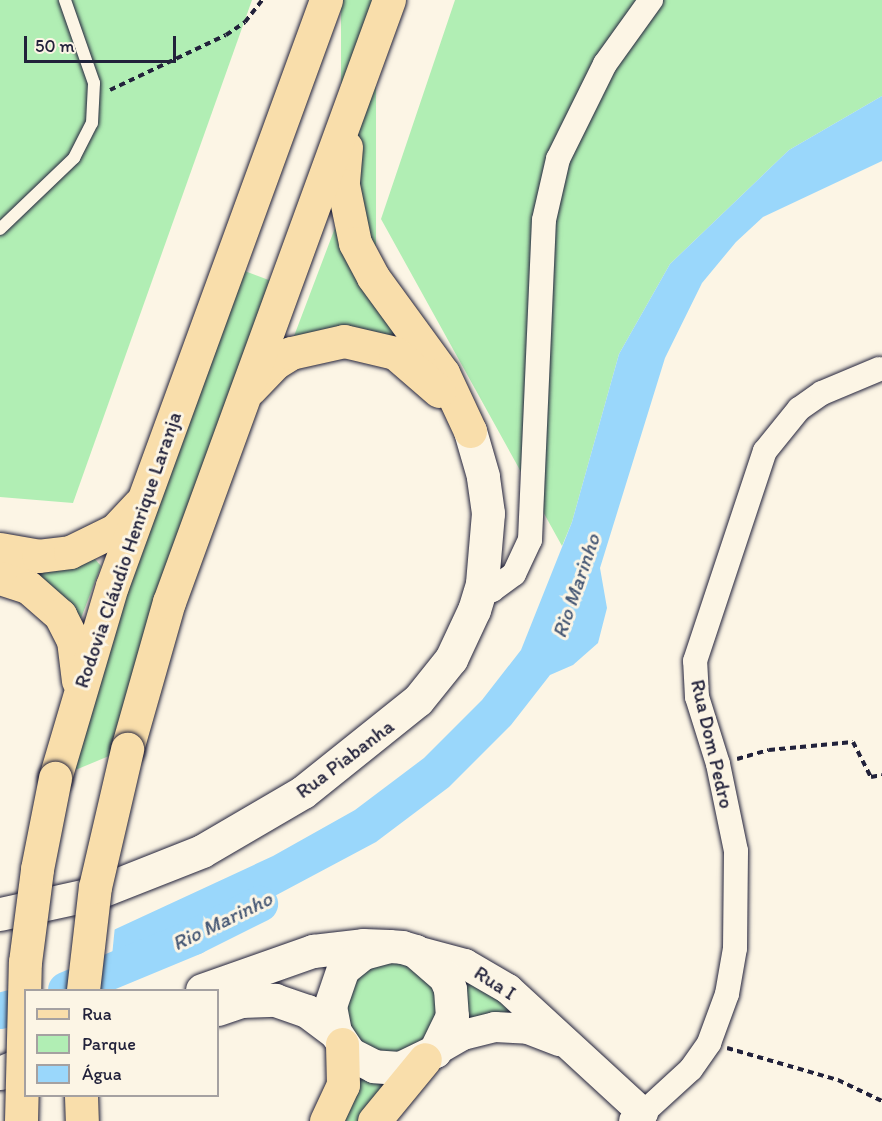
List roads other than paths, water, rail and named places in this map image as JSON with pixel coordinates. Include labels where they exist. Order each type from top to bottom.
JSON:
[{"type":"main road","name":"Rodovia Cláudio Henrique Laranja","points":[[24,989],[25,962],[37,869],[55,777],[79,691],[146,492],[326,0]]},
{"type":"main road","points":[[83,989],[95,887],[127,749],[169,602],[389,0]]},
{"type":"main road","points":[[361,75],[343,165],[349,225],[373,277],[443,373],[470,431]]},
{"type":"main road","points":[[240,406],[261,375],[291,353],[326,342],[362,342],[395,353],[411,364],[470,431]]},
{"type":"main road","name":"Rua Piabanha","points":[[0,914],[96,893],[159,871],[237,833],[303,792],[399,718],[424,694],[464,635],[479,594],[487,555],[488,513],[483,476],[470,431]]},
{"type":"main road","points":[[0,549],[38,555],[86,546],[115,530],[146,492]]},
{"type":"main road","points":[[0,578],[28,586],[60,615],[76,653],[79,691]]},
{"type":"main road","points":[[326,1121],[343,1085],[338,1038],[330,1006],[336,980],[358,956],[396,947]]},
{"type":"main road","points":[[205,989],[313,951],[396,947],[427,958],[450,989],[451,1022],[430,1055],[374,1121]]},
{"type":"main road","points":[[219,1009],[241,1001],[274,1000],[307,1011],[362,1061],[387,1069],[430,1055]]},
{"type":"main road","name":"Rodovia Cláudio Henrique Laranja","points":[[21,1121],[24,1002]]},
{"type":"main road","points":[[0,1073],[24,1063]]},
{"type":"main road","points":[[0,1098],[24,1089]]},
{"type":"main road","points":[[81,1097],[82,1121]]},
{"type":"street","points":[[479,594],[492,590],[514,574],[530,540],[544,220],[558,159],[605,64],[651,0]]},
{"type":"street","name":"Rua Dom Pedro","points":[[639,1117],[691,1069],[709,1043],[727,993],[738,903],[736,851],[718,764],[697,697],[695,661],[765,451],[799,409],[822,393],[879,369]]},
{"type":"street","name":"Rua I","points":[[396,947],[445,956],[488,976],[525,1002],[639,1117]]},
{"type":"street","name":"Rua I","points":[[430,1055],[463,1035],[495,1027],[543,1033],[572,1048]]},
{"type":"lane","points":[[0,229],[81,147],[92,123],[95,97],[65,0]]},
{"type":"water","points":[[882,96],[882,161],[763,217],[736,242],[702,283],[665,358],[600,568],[607,608],[598,643],[573,665],[550,675],[511,725],[449,787],[376,842],[235,917],[62,989],[107,933],[273,856],[355,810],[424,758],[482,700],[521,650],[572,522],[619,354],[670,264],[789,150]]},
{"type":"waterway","name":"Rio Marinho","points":[[68,989],[194,937],[260,904]]},
{"type":"waterway","name":"Rio Marinho","points":[[0,1011],[24,1005]]}]
